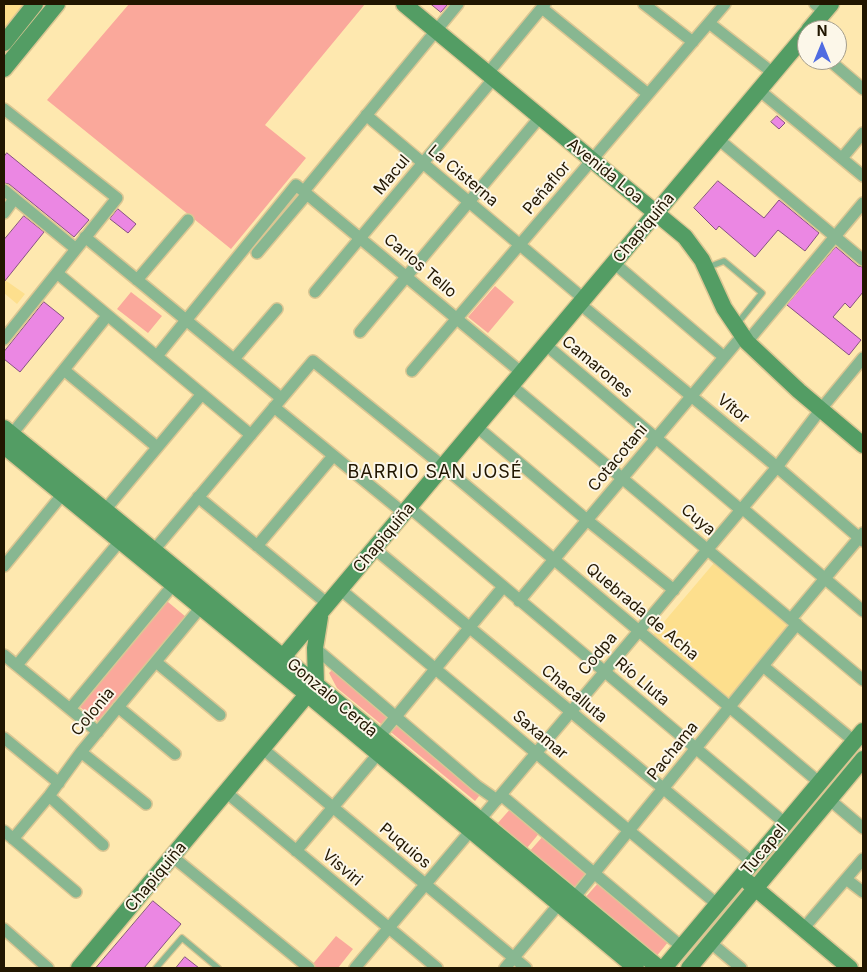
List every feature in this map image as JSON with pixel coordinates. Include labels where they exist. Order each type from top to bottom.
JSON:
[{"type":"street","points":[[4,42],[35,4]]},
{"type":"street","points":[[4,69],[57,4]]},
{"type":"street","name":"Avenida Loa","points":[[404,4],[685,237],[697,252],[724,308],[742,334],[775,369],[863,445]]},
{"type":"street","points":[[157,356],[186,320],[302,190],[458,4]]},
{"type":"street","points":[[644,4],[693,42]]},
{"type":"street","name":"Peñaflor","points":[[412,371],[726,4]]},
{"type":"street","points":[[543,6],[648,94]]},
{"type":"street","name":"Macul","points":[[315,292],[423,163],[543,6]]},
{"type":"street","name":"Chapiquiña","points":[[815,20],[823,6]]},
{"type":"street","points":[[709,23],[773,73]]},
{"type":"street","name":"Chapiquiña","points":[[79,968],[312,689],[315,648],[325,610],[797,46]]},
{"type":"street","points":[[841,70],[863,89]]},
{"type":"street","points":[[759,90],[863,176]]},
{"type":"street","points":[[4,109],[116,198],[86,238],[5,336]]},
{"type":"street","name":"La Cisterna","points":[[366,115],[520,245],[582,302]]},
{"type":"street","points":[[360,332],[540,117]]},
{"type":"street","points":[[842,158],[863,133]]},
{"type":"street","points":[[718,139],[863,260]]},
{"type":"street","points":[[4,190],[76,249]]},
{"type":"street","points":[[258,253],[302,190]]},
{"type":"street","name":"Carlos Tello","points":[[302,190],[457,319],[517,380]]},
{"type":"street","points":[[4,213],[14,199]]},
{"type":"street","name":"Cotacotani","points":[[519,600],[742,334],[835,237],[863,203]]},
{"type":"street","points":[[138,280],[188,220]]},
{"type":"street","name":"Río Lluta","points":[[86,238],[234,359],[333,456],[407,511],[503,587],[786,824]]},
{"type":"street","points":[[614,263],[724,357]]},
{"type":"street","points":[[57,273],[251,435]]},
{"type":"street","name":"Vítor","points":[[582,302],[691,396],[862,537]]},
{"type":"street","points":[[234,359],[277,309]]},
{"type":"street","points":[[6,441],[108,316]]},
{"type":"street","name":"Camarones","points":[[546,345],[863,611]]},
{"type":"street","name":"Codpa","points":[[355,968],[777,467],[863,358]]},
{"type":"street","name":"Quebrada de Acha","points":[[278,403],[313,361],[444,466],[820,783]]},
{"type":"street","points":[[64,370],[157,448]]},
{"type":"street","name":"Cuya","points":[[517,380],[622,478],[863,680]]},
{"type":"street","points":[[105,510],[202,394]]},
{"type":"street","points":[[154,550],[278,403]]},
{"type":"street","points":[[478,427],[587,520],[674,590]]},
{"type":"street","name":"Gonzalo Cerda","points":[[6,441],[68,489],[120,541],[201,608],[379,737],[476,826],[566,901],[636,968]]},
{"type":"street","points":[[258,546],[333,456]]},
{"type":"street","points":[[4,566],[68,489]]},
{"type":"street","name":"Gonzalo Cerda","points":[[68,489],[105,510],[154,550],[283,658],[378,754],[476,826]]},
{"type":"street","points":[[198,497],[258,546],[325,610],[283,658]]},
{"type":"street","name":"Pachama","points":[[505,968],[593,874],[763,666],[825,578],[862,537]]},
{"type":"street","points":[[17,666],[120,541]]},
{"type":"street","name":"Chacalluta","points":[[375,549],[570,713],[753,863]]},
{"type":"street","name":"Colonia","points":[[70,709],[173,585]]},
{"type":"street","points":[[379,737],[503,587]]},
{"type":"street","name":"Saxamar","points":[[341,590],[718,905]]},
{"type":"street","name":"Colonia","points":[[13,839],[49,796],[81,752],[201,608]]},
{"type":"street","name":"Gonzalo Cerda","points":[[315,648],[477,786],[499,797],[682,948]]},
{"type":"street","points":[[4,655],[98,732]]},
{"type":"street","points":[[156,662],[220,715]]},
{"type":"street","points":[[763,666],[859,736]]},
{"type":"street","points":[[118,707],[175,754]]},
{"type":"street","name":"Tucapel","points":[[664,968],[859,736]]},
{"type":"street","points":[[4,738],[58,783]]},
{"type":"street","name":"Puquios","points":[[263,749],[526,968]]},
{"type":"street","points":[[81,752],[146,804]]},
{"type":"street","points":[[296,851],[378,754]]},
{"type":"street","name":"Tucapel","points":[[690,968],[863,759]]},
{"type":"street","name":"Visviri","points":[[226,793],[437,968]]},
{"type":"street","points":[[49,796],[103,845]]},
{"type":"street","points":[[830,800],[863,828]]},
{"type":"street","points":[[4,831],[76,892]]},
{"type":"street","points":[[173,857],[309,968]]},
{"type":"street","points":[[803,929],[863,859]]},
{"type":"street","points":[[741,877],[850,968]]},
{"type":"street","points":[[846,878],[863,892]]},
{"type":"street","name":"Gonzalo Cerda","points":[[566,901],[659,968]]},
{"type":"street","points":[[4,929],[48,968]]},
{"type":"street","points":[[711,943],[741,968]]},
{"type":"lane","points":[[706,268],[724,261],[762,294],[742,334]]},
{"type":"lane","points":[[156,968],[182,938],[218,968]]},
{"type":"shaded area","points":[[4,4],[31,4],[4,38]]},
{"type":"shaded area","points":[[129,4],[365,4],[265,125],[306,158],[231,249],[47,100]]},
{"type":"shaded area","points":[[5,280],[25,294],[17,304],[4,293]]},
{"type":"shaded area","points":[[495,286],[514,302],[488,333],[468,317]]},
{"type":"shaded area","points":[[131,292],[162,316],[148,333],[117,309]]},
{"type":"shaded area","points":[[714,563],[792,627],[731,701],[652,636]]},
{"type":"shaded area","points":[[162,597],[186,617],[100,723],[76,704]]},
{"type":"shaded area","points":[[338,664],[487,786],[475,801],[337,688],[329,673]]},
{"type":"shaded area","points":[[512,807],[541,831],[527,848],[497,824]]},
{"type":"shaded area","points":[[544,835],[591,874],[576,891],[529,852]]},
{"type":"shaded area","points":[[599,882],[669,941],[655,958],[584,899]]},
{"type":"shaded area","points":[[336,936],[353,949],[338,968],[316,968],[312,965]]},
{"type":"building","points":[[431,4],[448,4],[441,12]]},
{"type":"building","points":[[777,116],[785,123],[779,129],[771,122]]},
{"type":"building","points":[[7,153],[89,220],[74,237],[9,184],[4,183],[4,157]]},
{"type":"building","points":[[718,181],[764,218],[779,200],[819,233],[805,251],[778,230],[755,257],[719,226],[716,230],[694,208]]},
{"type":"building","points":[[118,209],[136,224],[128,233],[110,219]]},
{"type":"building","points":[[24,216],[44,232],[4,282],[4,240]]},
{"type":"building","points":[[836,247],[858,266],[863,267],[863,292],[850,308],[845,303],[833,317],[861,340],[849,355],[787,305]]},
{"type":"building","points":[[44,302],[64,318],[20,372],[4,359],[4,352]]},
{"type":"building","points":[[153,901],[181,924],[144,968],[96,968]]},
{"type":"building","points":[[185,957],[199,968],[176,968]]},
{"type":"district","name":"BARRIO SAN JOSÉ","points":[[435,473]]}]
